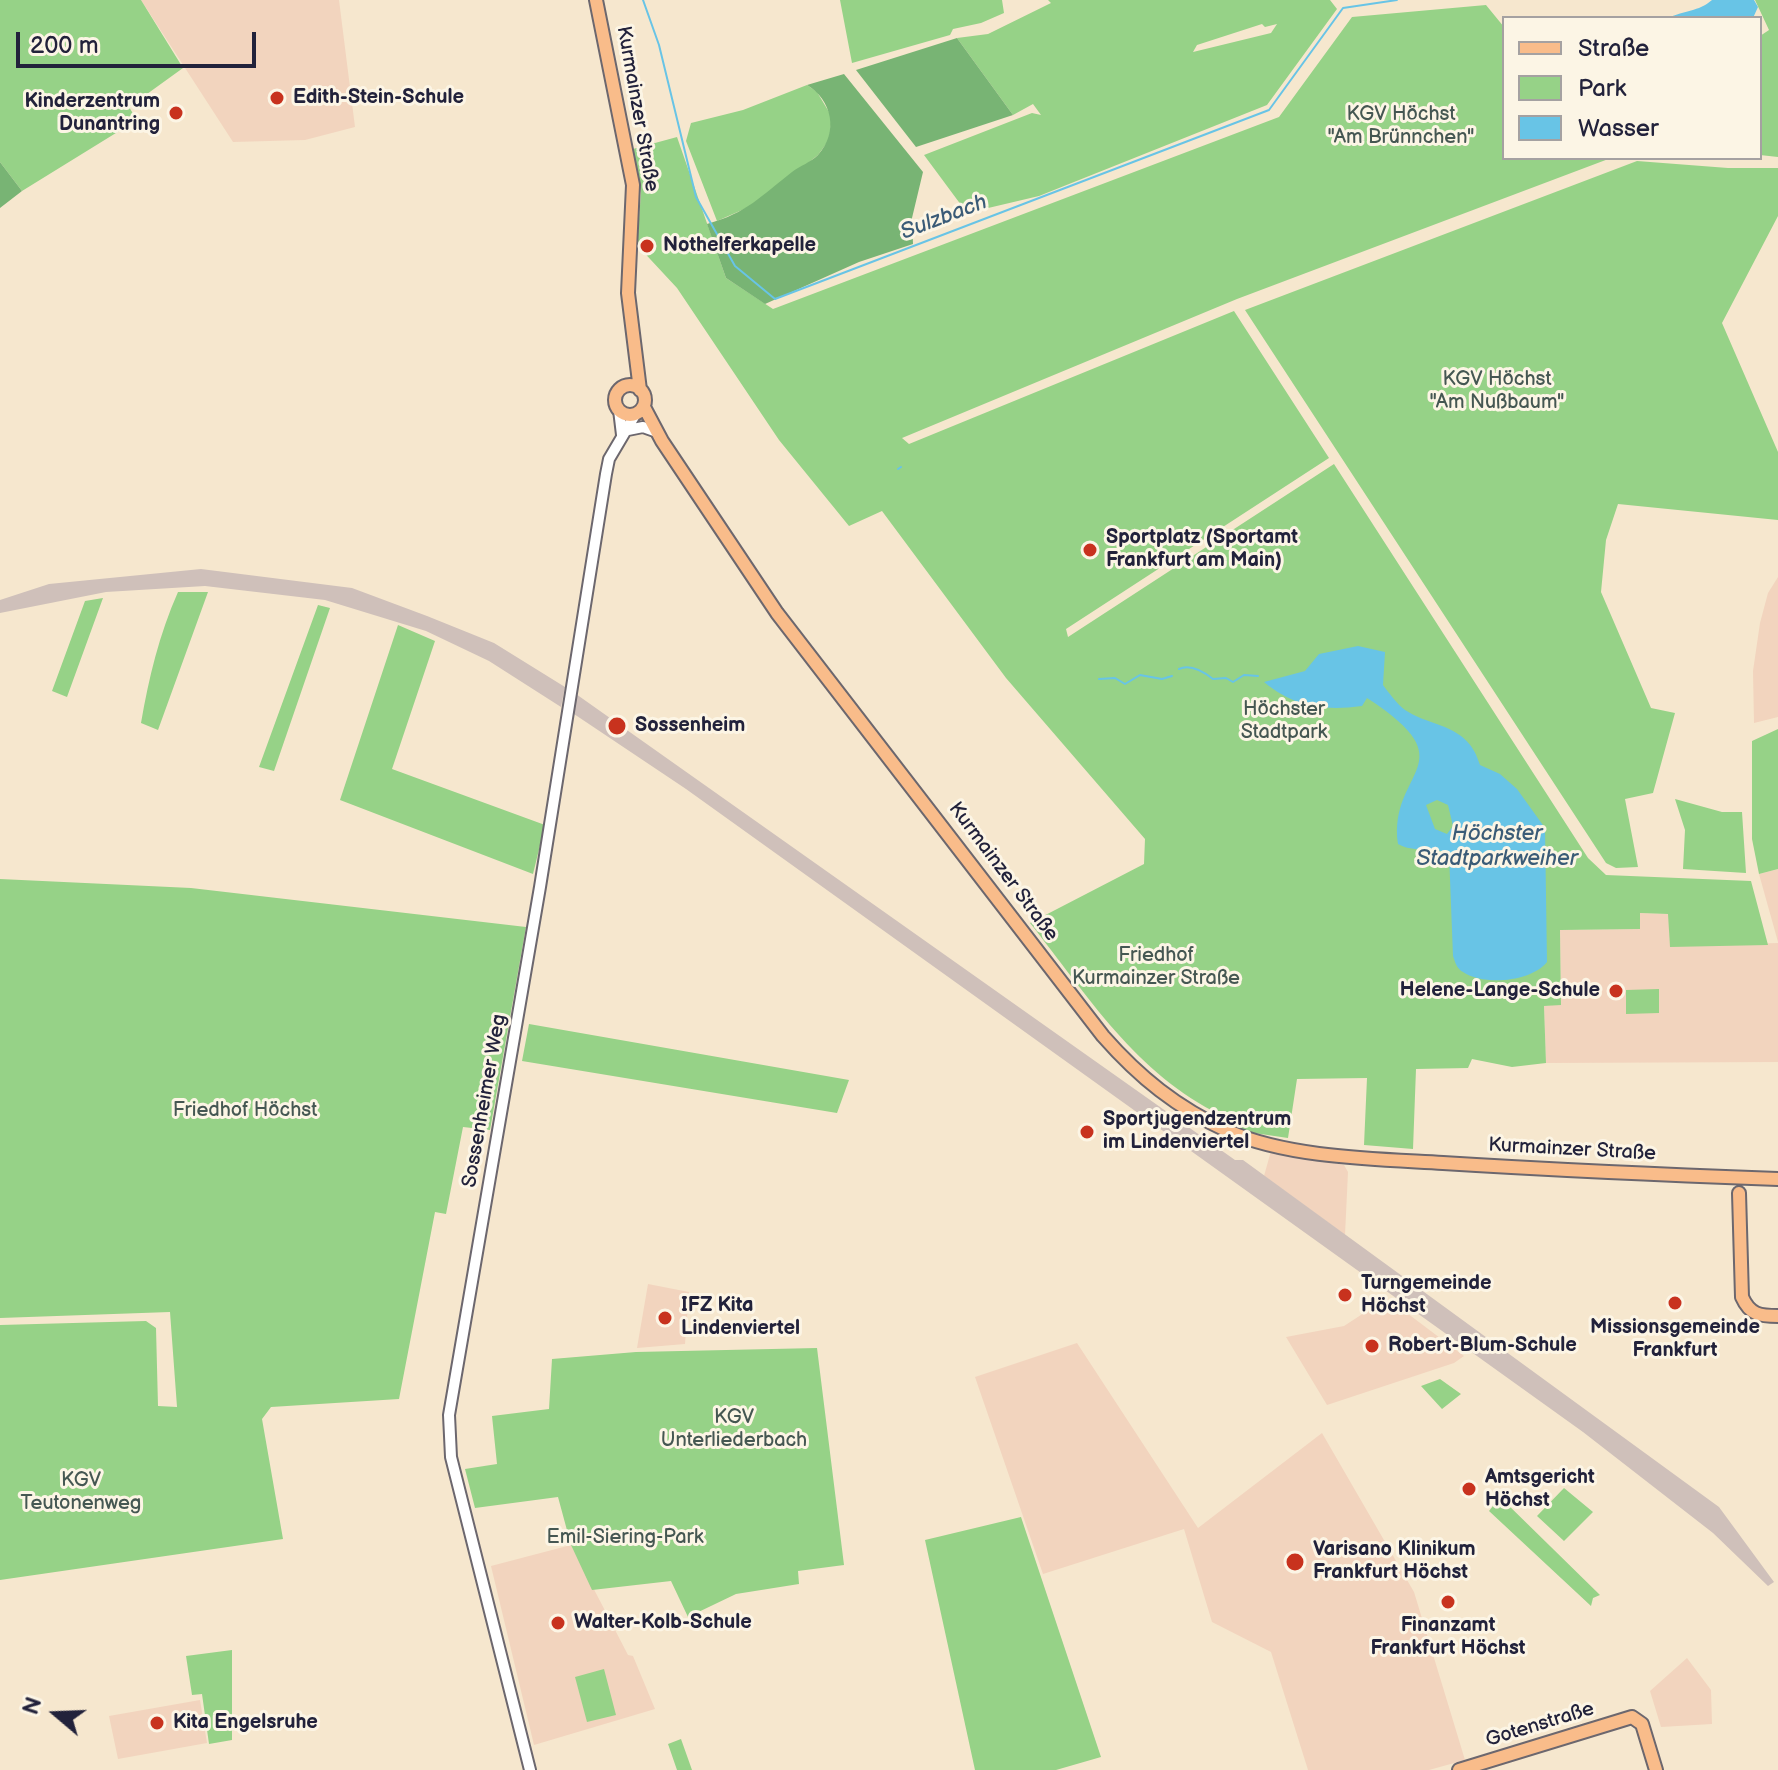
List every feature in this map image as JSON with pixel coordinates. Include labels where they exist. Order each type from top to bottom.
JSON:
[{"type":"main road","name":"Kurmainzer Straße","points":[[596,0],[633,185],[628,293],[638,369],[634,388],[638,412],[655,429],[777,613],[1103,1036],[1135,1072],[1163,1094],[1229,1131],[1279,1146],[1401,1161],[1778,1179]]},
{"type":"main road","name":"Kurmainzer Straße","points":[[619,410],[616,395],[634,388]]},
{"type":"main road","points":[[619,410],[638,412]]},
{"type":"main road","points":[[1718,1176],[1739,1193],[1742,1297],[1757,1315],[1778,1316]]},
{"type":"main road","points":[[1739,1193],[1759,1178]]},
{"type":"main road","name":"Gotenstraße","points":[[1459,1770],[1476,1768],[1632,1717],[1642,1724],[1656,1770]]},
{"type":"street","name":"Sossenheimer Weg","points":[[619,410],[625,432]]},
{"type":"street","name":"Sossenheimer Weg","points":[[530,1770],[451,1457],[449,1415],[540,887],[603,489],[609,459],[638,412]]},
{"type":"street","points":[[625,432],[643,427],[655,429]]},
{"type":"shaded area","name":"Edith-Stein-Schule","points":[[141,0],[339,0],[355,127],[305,140],[233,142]]},
{"type":"shaded area","points":[[201,569],[352,588],[427,616],[494,643],[565,687],[561,707],[489,661],[426,631],[325,600],[205,586],[106,592],[0,613],[0,600],[49,584]]},
{"type":"shaded area","points":[[1778,577],[1778,717],[1754,723],[1753,671],[1760,623],[1768,593]]},
{"type":"shaded area","points":[[576,694],[1235,1160],[1243,1160],[1719,1507],[1774,1582],[1768,1586],[1713,1533],[1583,1432],[686,789],[574,714]]},
{"type":"shaded area","points":[[1778,869],[1778,942],[1759,874]]},
{"type":"shaded area","points":[[1640,913],[1669,914],[1670,946],[1778,943],[1778,1062],[1546,1063],[1544,1006],[1561,1004],[1560,930],[1640,929]]},
{"type":"shaded area","points":[[1271,1151],[1344,1165],[1348,1172],[1345,1235],[1264,1176]]},
{"type":"shaded area","name":"IFZ Kita Lindenviertel","points":[[648,1284],[689,1292],[685,1344],[637,1348]]},
{"type":"shaded area","name":"Robert-Blum-Schule","points":[[1387,1298],[1464,1356],[1454,1363],[1327,1405],[1286,1337],[1344,1326]]},
{"type":"shaded area","name":"Varisano Klinikum Frankfurt Höchst","points":[[1077,1343],[1198,1528],[1322,1433],[1414,1592],[1465,1760],[1429,1770],[1308,1770],[1271,1652],[1212,1622],[1184,1529],[1043,1574],[975,1377]]},
{"type":"shaded area","name":"Walter-Kolb-Schule","points":[[571,1545],[628,1655],[633,1656],[655,1709],[534,1745],[491,1566]]},
{"type":"shaded area","points":[[1687,1658],[1711,1690],[1712,1724],[1661,1727],[1650,1691]]},
{"type":"shaded area","name":"Kita Engelsruhe","points":[[200,1700],[207,1743],[118,1759],[109,1716]]},
{"type":"green space","points":[[0,0],[141,0],[183,68],[129,107],[137,120],[22,191],[0,162]]},
{"type":"green space","points":[[840,0],[1002,0],[1004,13],[981,23],[953,29],[950,35],[852,63]]},
{"type":"green space","points":[[1048,0],[1330,0],[1337,9],[1267,105],[1039,196],[967,213],[924,155],[1032,113],[1041,115],[1033,104],[1013,115],[957,38],[988,34],[1051,3]],"holes":[[[1262,24],[1265,27],[1277,24],[1271,33],[1193,52],[1197,45]]]},
{"type":"green space","points":[[1755,0],[1778,0],[1778,157],[1762,155],[1762,35],[1769,30]]},
{"type":"green space","points":[[1486,5],[1502,25],[1502,160],[1606,160],[1237,299],[902,438],[909,444],[1234,311],[1329,458],[1066,629],[1068,637],[1334,464],[1588,858],[1606,875],[1751,881],[1768,945],[1670,947],[1668,914],[1640,913],[1640,929],[1560,930],[1561,1005],[1544,1006],[1546,1063],[1512,1067],[1472,1059],[1468,1068],[1416,1069],[1413,1149],[1364,1145],[1367,1078],[1297,1079],[1288,1138],[1254,1133],[1224,1123],[1221,1115],[1163,1078],[1115,1031],[1030,923],[1144,864],[1145,839],[1006,678],[882,511],[849,526],[779,440],[677,288],[637,245],[641,193],[633,149],[677,137],[726,278],[773,309],[1279,117],[1352,17]]},
{"type":"green space","points":[[957,38],[1013,115],[916,147],[856,70]]},
{"type":"green space","points":[[844,74],[923,172],[912,218],[913,244],[859,262],[765,304],[726,278],[707,224],[743,209],[818,155],[829,136],[830,117],[822,99],[807,85]]},
{"type":"green space","points":[[807,85],[817,92],[832,117],[829,140],[818,155],[758,203],[717,221],[686,141],[691,123],[743,110]]},
{"type":"green space","name":"KGV Höchst \"Am Nußbaum\"","points":[[1637,161],[1728,168],[1778,168],[1778,216],[1722,323],[1778,452],[1778,520],[1618,504],[1606,540],[1601,592],[1651,708],[1675,713],[1653,793],[1625,799],[1638,867],[1616,868],[1606,863],[1245,310]]},
{"type":"green space","points":[[0,162],[22,191],[0,208]]},
{"type":"green space","points":[[178,592],[208,592],[158,730],[141,723],[155,656]]},
{"type":"green space","points":[[103,598],[67,697],[52,691],[85,601]]},
{"type":"green space","points":[[318,605],[330,608],[274,771],[259,767]]},
{"type":"green space","points":[[398,625],[435,641],[392,769],[545,825],[533,874],[340,800]]},
{"type":"green space","points":[[1778,729],[1778,869],[1759,874],[1752,839],[1752,741]]},
{"type":"green space","points":[[1675,799],[1722,812],[1742,812],[1746,873],[1683,869],[1685,830]]},
{"type":"green space","name":"Friedhof Höchst","points":[[0,879],[191,888],[526,927],[490,1130],[463,1127],[446,1214],[435,1212],[399,1399],[271,1407],[262,1419],[283,1539],[0,1580],[0,1325],[146,1321],[156,1328],[158,1406],[177,1407],[170,1312],[0,1318]]},
{"type":"green space","points":[[1659,989],[1659,1013],[1626,1014],[1626,990]]},
{"type":"green space","points":[[529,1024],[849,1080],[837,1113],[522,1061]]},
{"type":"green space","name":"KGV Unterliederbach","points":[[817,1348],[844,1565],[798,1571],[799,1584],[736,1594],[688,1617],[671,1581],[592,1590],[571,1545],[558,1497],[475,1508],[465,1469],[497,1464],[492,1416],[549,1409],[552,1359],[636,1352]]},
{"type":"green space","points":[[1440,1379],[1461,1394],[1442,1409],[1421,1386]]},
{"type":"green space","points":[[1564,1488],[1593,1512],[1564,1541],[1537,1516]]},
{"type":"green space","points":[[1500,1497],[1600,1595],[1593,1598],[1591,1606],[1489,1511]]},
{"type":"green space","points":[[1021,1517],[1101,1757],[1056,1770],[975,1770],[925,1540]]},
{"type":"green space","points":[[232,1650],[232,1740],[209,1744],[202,1694],[192,1695],[186,1656]]},
{"type":"green space","points":[[604,1669],[616,1715],[587,1722],[575,1677]]},
{"type":"green space","points":[[681,1739],[692,1770],[677,1770],[668,1744]]},
{"type":"water","points":[[1712,0],[1754,0],[1758,7],[1754,16],[1674,16],[1702,7]]},
{"type":"water","name":"Höchster Stadtparkweiher","points":[[1358,646],[1385,652],[1383,685],[1396,702],[1415,716],[1448,728],[1467,741],[1480,765],[1500,774],[1517,789],[1545,828],[1547,962],[1540,969],[1519,978],[1495,980],[1472,976],[1458,967],[1453,956],[1449,853],[1398,844],[1398,819],[1403,799],[1417,768],[1419,754],[1414,739],[1397,720],[1367,698],[1362,706],[1322,707],[1298,702],[1264,682],[1305,671],[1319,654]],"holes":[[[1437,800],[1448,805],[1453,826],[1447,834],[1435,829],[1426,805]]]},
{"type":"waterway","name":"Sulzbach","points":[[643,0],[659,45],[696,197],[735,266],[775,299],[1269,110],[1343,8],[1397,0]]},
{"type":"waterway","points":[[1179,669],[1192,668],[1213,679],[1226,678],[1233,682],[1244,675],[1258,676]]},
{"type":"waterway","points":[[1099,679],[1115,678],[1125,684],[1140,675],[1162,679],[1172,676]]},
{"type":"place","name":"Edith-Stein-Schule","points":[[277,98]]},
{"type":"place","name":"Kinderzentrum Dunantring","points":[[176,113]]},
{"type":"place","name":"Nothelferkapelle","points":[[647,246]]},
{"type":"place","name":"Sportplatz (Sportamt Frankfurt am Main)","points":[[1090,550]]},
{"type":"place","name":"Sossenheim","points":[[617,726]]},
{"type":"place","name":"Helene-Lange-Schule","points":[[1616,991]]},
{"type":"place","name":"Sportjugendzentrum im Lindenviertel","points":[[1087,1132]]},
{"type":"place","name":"Turngemeinde Höchst","points":[[1345,1295]]},
{"type":"place","name":"Missionsgemeinde Frankfurt","points":[[1675,1303]]},
{"type":"place","name":"IFZ Kita Lindenviertel","points":[[665,1318]]},
{"type":"place","name":"Robert-Blum-Schule","points":[[1372,1346]]},
{"type":"place","name":"Amtsgericht Höchst","points":[[1469,1489]]},
{"type":"place","name":"Varisano Klinikum Frankfurt Höchst","points":[[1295,1562]]},
{"type":"place","name":"Finanzamt Frankfurt Höchst","points":[[1448,1602]]},
{"type":"place","name":"Walter-Kolb-Schule","points":[[558,1623]]},
{"type":"place","name":"Kita Engelsruhe","points":[[157,1723]]},
{"type":"park label","name":"KGV Höchst \"Am Brünnchen\"","points":[[1401,126]]},
{"type":"park label","name":"Höchster Stadtpark","points":[[1284,722]]},
{"type":"park label","name":"Friedhof Kurmainzer Straße","points":[[1156,968]]},
{"type":"park label","name":"KGV Teutonenweg","points":[[81,1492]]},
{"type":"park label","name":"Emil-Siering-Park","points":[[625,1538]]}]
